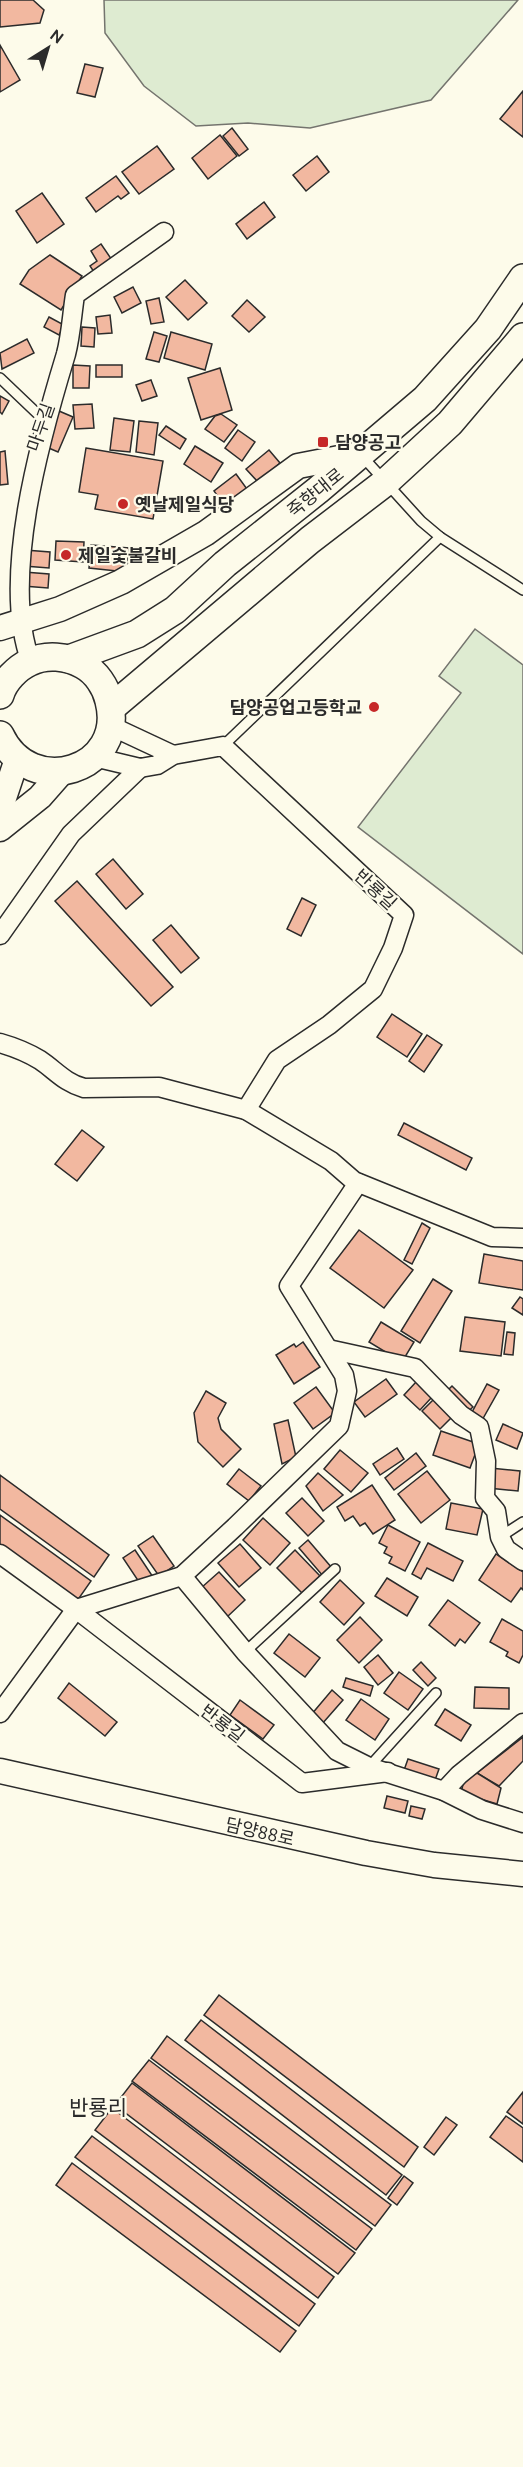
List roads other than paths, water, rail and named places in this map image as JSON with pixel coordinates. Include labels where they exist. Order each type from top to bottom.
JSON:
[{"type":"main road","name":"죽향대로","points":[[69,659],[137,634],[175,610],[225,564],[425,399],[488,329],[523,278]]},
{"type":"main road","name":"죽향대로","points":[[111,717],[310,540],[387,481],[450,423],[523,337]]},
{"type":"main road","points":[[5,627],[60,609],[121,582],[206,533],[298,466],[360,454]]},
{"type":"main road","points":[[0,695],[15,670],[50,657],[69,659],[85,666],[98,677],[107,692],[111,717],[105,743],[94,757],[79,767],[62,772],[46,772],[30,768],[17,759],[5,746],[0,735]]},
{"type":"main road","points":[[0,810],[17,759]]},
{"type":"main road","points":[[0,829],[40,797],[62,772]]},
{"type":"main road","name":"담양88로","points":[[0,1771],[290,1838],[366,1853],[434,1865],[523,1874]]},
{"type":"street","name":"마두길","points":[[15,670],[18,646],[5,627],[6,545],[30,455],[67,352],[75,295],[164,232]]},
{"type":"street","points":[[111,717],[173,755]]},
{"type":"street","points":[[94,757],[140,768],[157,765],[173,755],[223,746]]},
{"type":"street","name":"반룡길","points":[[223,746],[404,915],[393,948],[373,989],[329,1025],[278,1060],[246,1110]]},
{"type":"street","points":[[0,935],[71,834],[140,768]]},
{"type":"street","points":[[0,1043],[15,1047],[40,1060],[74,1085],[90,1088],[159,1087],[246,1110],[331,1161],[358,1183],[492,1237],[523,1238]]},
{"type":"street","points":[[0,1713],[76,1609],[182,1576],[236,1527],[274,1486],[339,1426],[346,1391],[344,1376],[289,1286],[358,1183]]},
{"type":"street","points":[[328,1349],[415,1368],[461,1415],[479,1427],[486,1461],[484,1498],[496,1510],[500,1538],[506,1549],[523,1561]]},
{"type":"street","name":"반룡길","points":[[0,1554],[76,1609],[302,1783],[388,1772]]},
{"type":"street","name":"반룡길","points":[[182,1576],[245,1652],[337,1751],[369,1767],[444,1791],[483,1810],[523,1823]]},
{"type":"street","points":[[444,1791],[459,1775],[523,1723]]},
{"type":"street","points":[[0,1761],[132,1800]]},
{"type":"lane","points":[[0,378],[43,419]]},
{"type":"lane","points":[[360,454],[421,521],[440,537],[523,590]]},
{"type":"lane","points":[[223,746],[440,537]]},
{"type":"lane","points":[[500,1538],[523,1522]]},
{"type":"lane","points":[[245,1652],[335,1569]]},
{"type":"lane","points":[[369,1767],[436,1693]]},
{"type":"place","name":"담양공고","points":[[323,442]]},
{"type":"place","name":"옛날제일식당","points":[[123,504]]},
{"type":"place","name":"제일숯불갈비","points":[[66,555]]},
{"type":"place","name":"담양공업고등학교","points":[[374,707]]},
{"type":"district","name":"반룡리","points":[[98,2107]]}]
